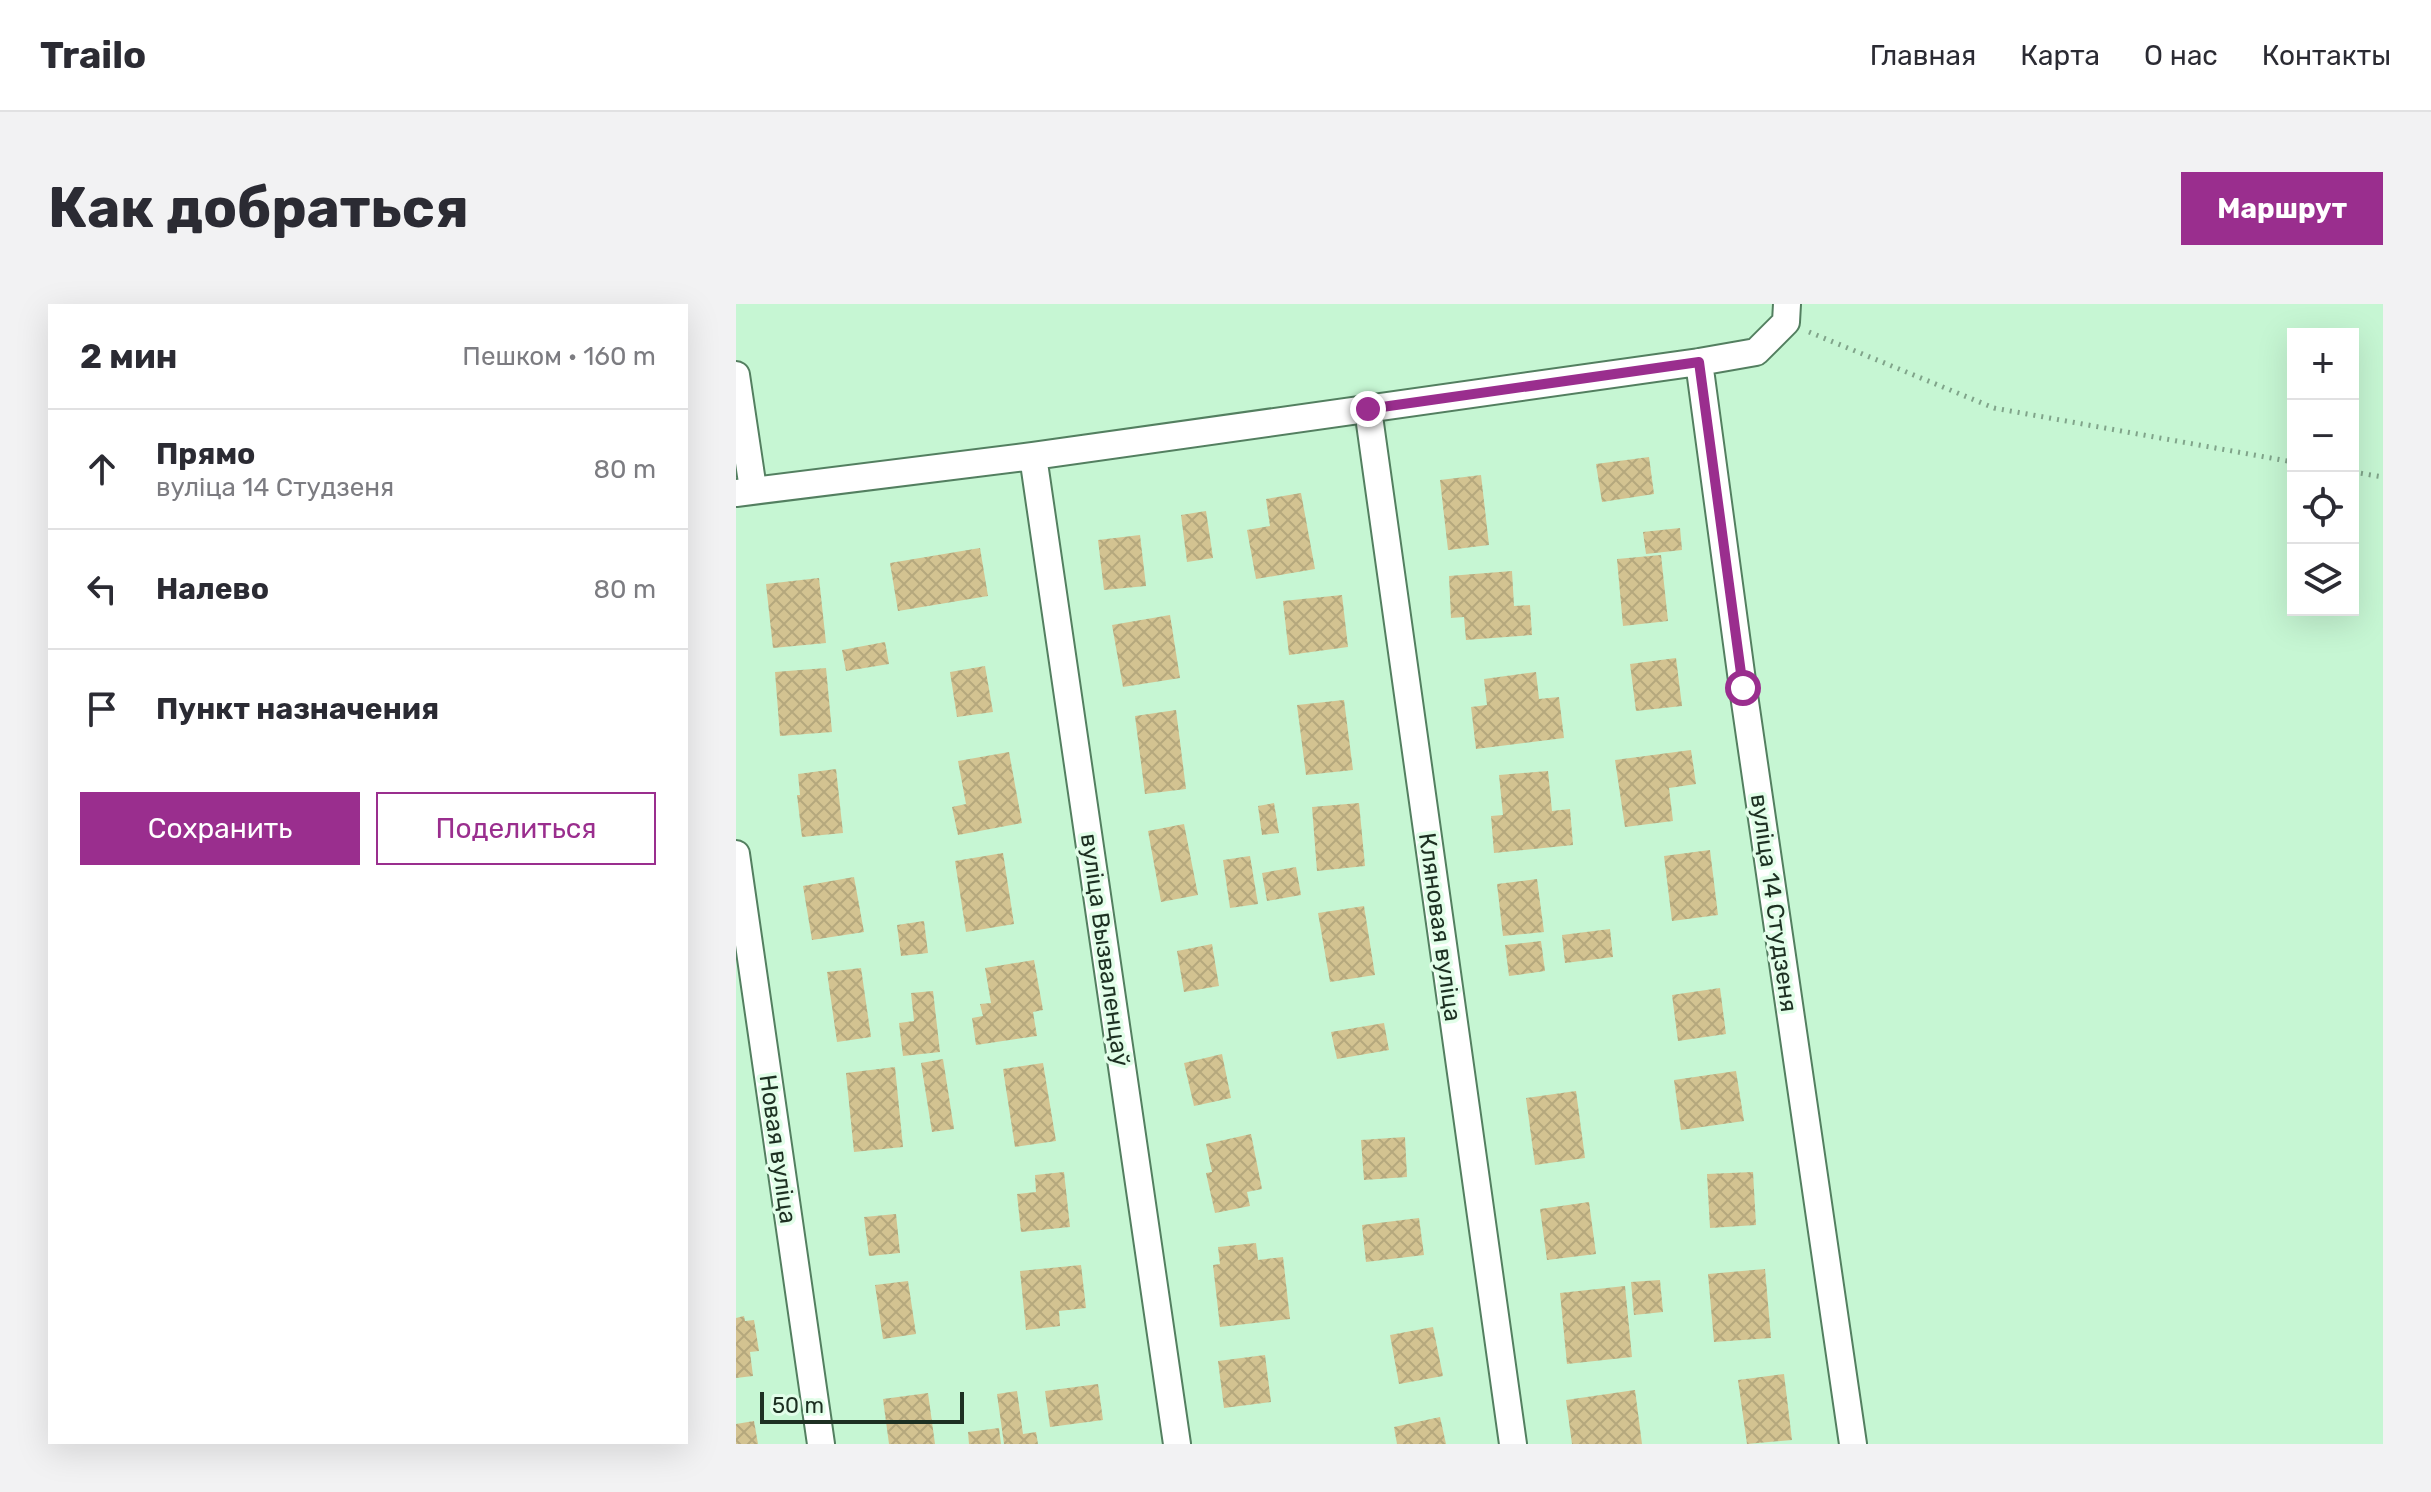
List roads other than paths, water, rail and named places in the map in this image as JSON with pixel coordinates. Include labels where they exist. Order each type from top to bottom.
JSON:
[{"type":"street","points":[[736,375],[744,491],[1033,456],[1699,362],[1756,352],[1786,313]]},
{"type":"street","name":"вуліца 14 Студзеня","points":[[1699,362],[1853,1444]]},
{"type":"street","name":"Кляновая вуліца","points":[[1368,409],[1513,1444]]},
{"type":"street","name":"вуліца Вызваленцаў","points":[[1033,456],[1177,1444]]},
{"type":"street","name":"Новая вуліца","points":[[736,854],[821,1444]]}]
